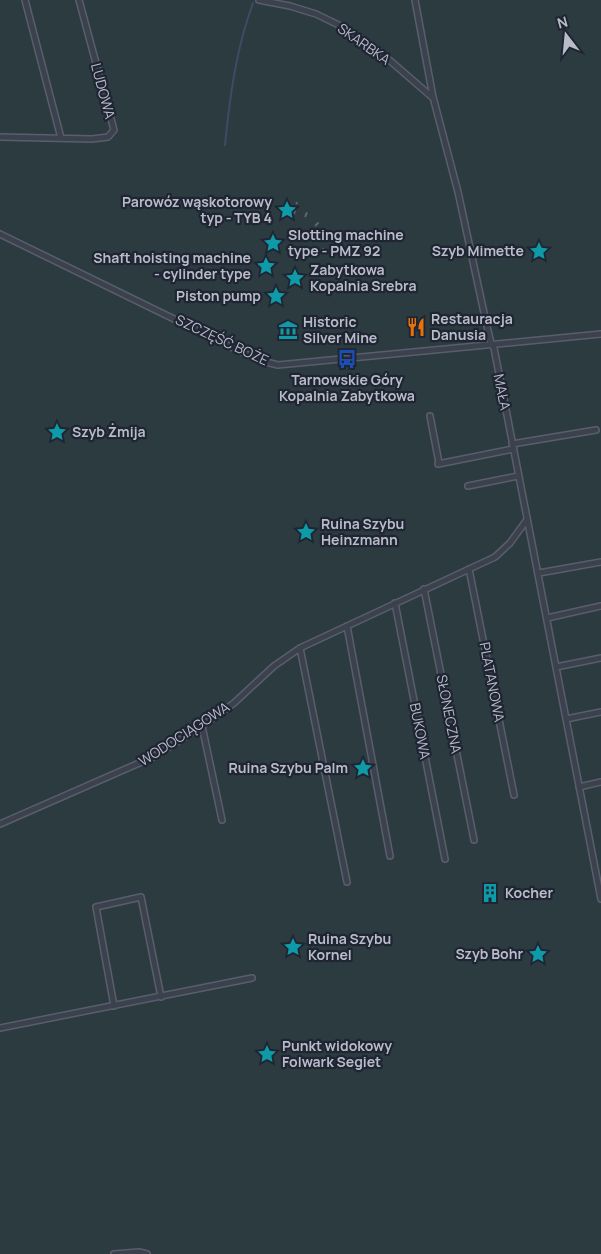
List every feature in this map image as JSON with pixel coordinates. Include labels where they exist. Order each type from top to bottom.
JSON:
[{"type":"street","points":[[25,0],[61,138]]},
{"type":"street","name":"LUDOWA","points":[[0,137],[92,139],[108,137],[114,130],[79,0]]},
{"type":"street","name":"SKARBKA","points":[[259,0],[290,6],[316,14],[347,29],[380,52],[433,97]]},
{"type":"street","name":"MAŁA","points":[[415,0],[433,97],[458,192],[477,285],[494,348],[526,521],[539,573],[601,899]]},
{"type":"street","name":"SZCZĘŚĆ BOŻE","points":[[0,234],[258,360],[278,365],[601,334]]},
{"type":"street","points":[[430,416],[438,463],[596,430]]},
{"type":"street","points":[[468,486],[518,476]]},
{"type":"street","name":"WODOCIĄGOWA","points":[[0,824],[152,758],[202,726],[234,702],[274,666],[300,648],[495,557],[504,550],[526,521]]},
{"type":"street","points":[[539,573],[601,562]]},
{"type":"street","name":"PLATANOWA","points":[[470,569],[514,795]]},
{"type":"street","name":"SŁONECZNA","points":[[424,589],[474,840]]},
{"type":"street","name":"BUKOWA","points":[[395,603],[446,859]]},
{"type":"street","points":[[547,618],[601,606]]},
{"type":"street","points":[[347,626],[390,856]]},
{"type":"street","points":[[300,648],[347,882]]},
{"type":"street","points":[[556,667],[601,658]]},
{"type":"street","points":[[566,719],[601,712]]},
{"type":"street","points":[[202,726],[222,820]]},
{"type":"street","points":[[579,786],[601,782]]},
{"type":"street","points":[[114,1006],[96,907],[141,897],[161,997]]},
{"type":"street","points":[[0,1028],[252,978]]},
{"type":"street","points":[[114,1254],[139,1252],[147,1254]]},
{"type":"shaded area","points":[[0,0],[601,0],[601,1254],[0,1254]]},
{"type":"waterway","points":[[225,145],[235,73],[242,38],[253,3]]},
{"type":"railway","points":[[294,214],[297,202]]},
{"type":"railway","points":[[305,217],[309,208]]},
{"type":"railway","points":[[315,226],[321,220]]},
{"type":"place","name":"Parowóz wąskotorowy typ - TYB 4","points":[[287,210]]},
{"type":"place","name":"Slotting machine type - PMZ 92","points":[[273,243]]},
{"type":"place","name":"Szyb Mimette","points":[[539,251]]},
{"type":"place","name":"Shaft hoisting machine - cylinder type","points":[[266,266]]},
{"type":"place","name":"Zabytkowa Kopalnia Srebra","points":[[295,278]]},
{"type":"place","name":"Piston pump","points":[[276,296]]},
{"type":"place","name":"Restauracja Danusia","points":[[416,327]]},
{"type":"place","name":"Historic Silver Mine","points":[[288,330]]},
{"type":"place","name":"Tarnowskie Góry Kopalnia Zabytkowa","points":[[347,359]]},
{"type":"place","name":"Szyb Żmija","points":[[57,432]]},
{"type":"place","name":"Ruina Szybu Heinzmann","points":[[306,532]]},
{"type":"place","name":"Ruina Szybu Palm","points":[[363,768]]},
{"type":"place","name":"Kocher","points":[[490,893]]},
{"type":"place","name":"Ruina Szybu Kornel","points":[[293,947]]},
{"type":"place","name":"Szyb Bohr","points":[[538,954]]},
{"type":"place","name":"Punkt widokowy Folwark Segiet","points":[[267,1054]]}]
